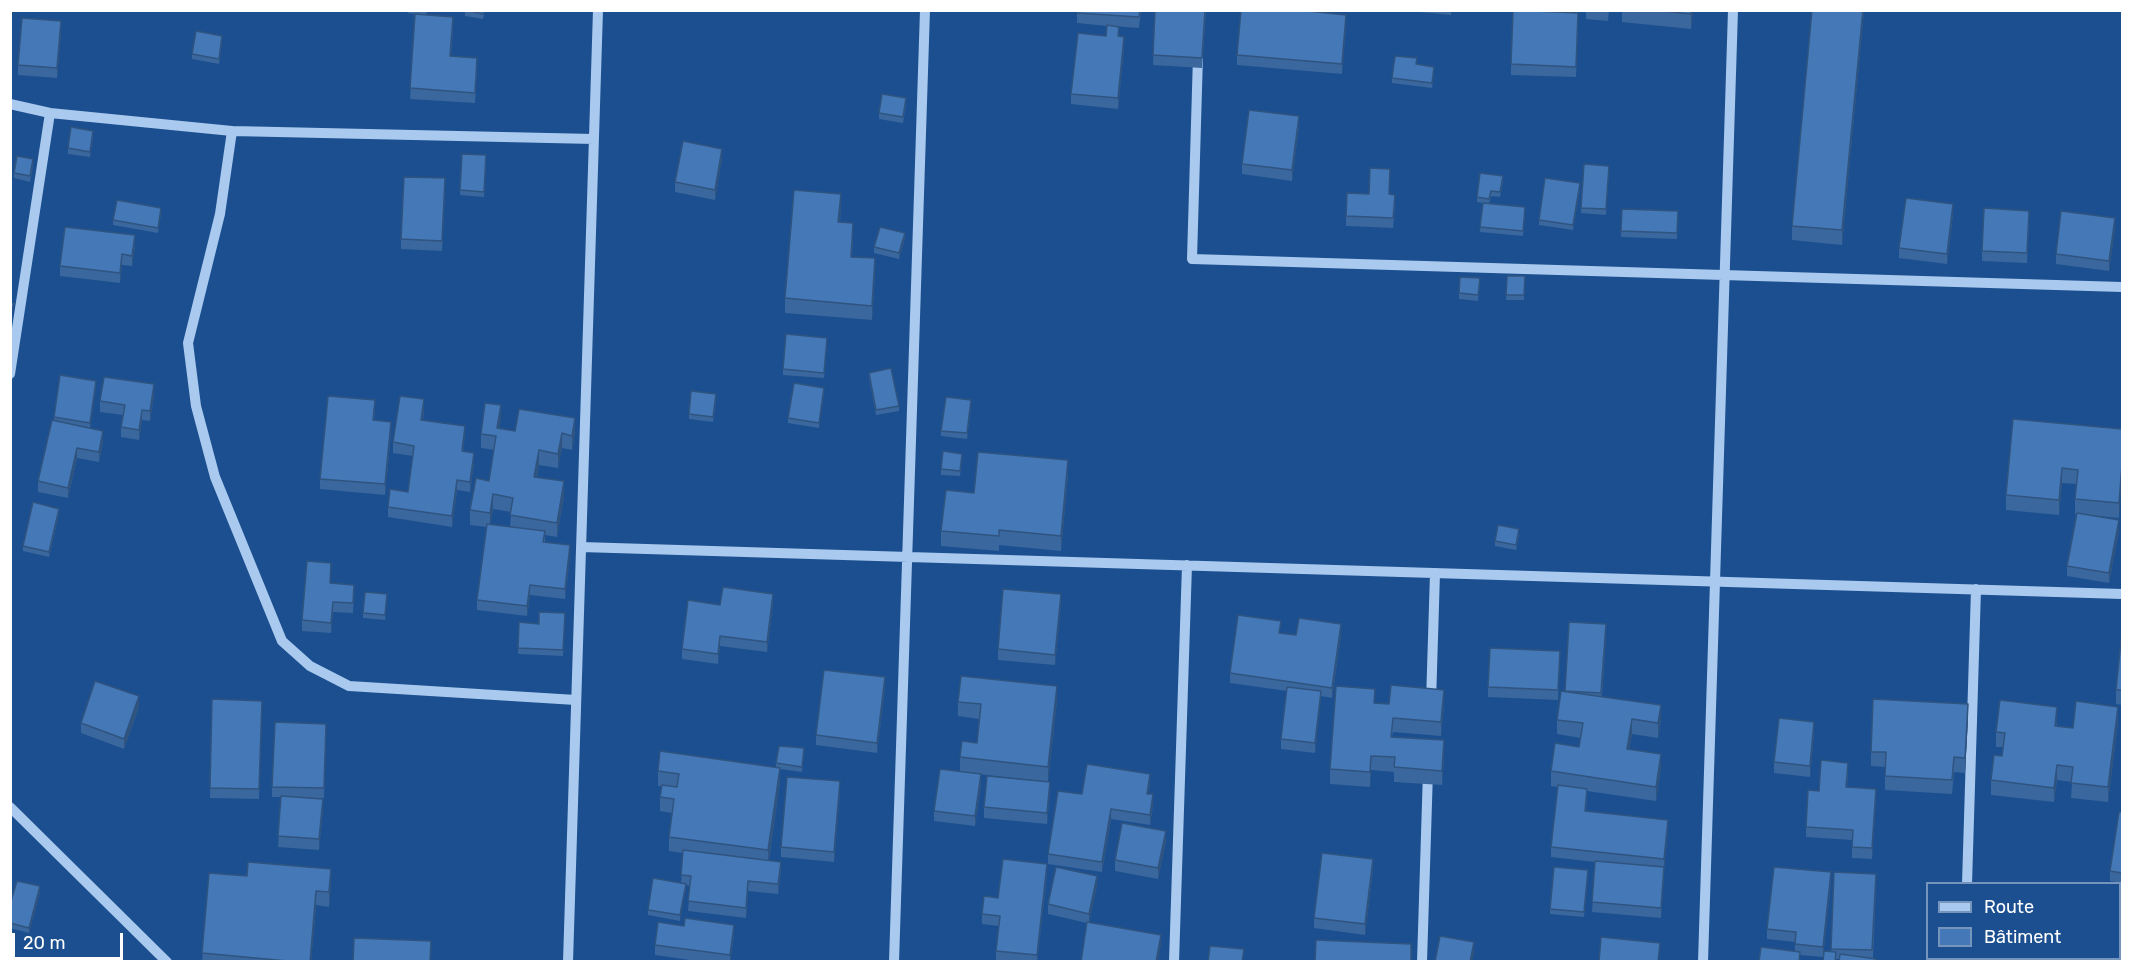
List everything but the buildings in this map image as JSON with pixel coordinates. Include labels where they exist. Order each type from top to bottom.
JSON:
[{"type":"street","points":[[568,962],[598,10]]},
{"type":"street","points":[[894,962],[925,10]]},
{"type":"street","points":[[1702,962],[1733,10]]},
{"type":"street","points":[[1198,45],[1192,258],[2122,287]]},
{"type":"street","points":[[10,104],[50,113],[232,131],[594,139]]},
{"type":"street","points":[[10,374],[50,113]]},
{"type":"street","points":[[232,131],[219,214],[188,343],[196,406],[215,477],[282,641],[310,666],[349,686],[576,700]]},
{"type":"street","points":[[581,548],[2122,594]]},
{"type":"street","points":[[1174,962],[1187,565]]},
{"type":"street","points":[[1430,714],[1435,573]]},
{"type":"street","points":[[1966,882],[1976,589]]},
{"type":"street","points":[[1422,962],[1429,761]]},
{"type":"street","points":[[10,807],[166,962]]}]
